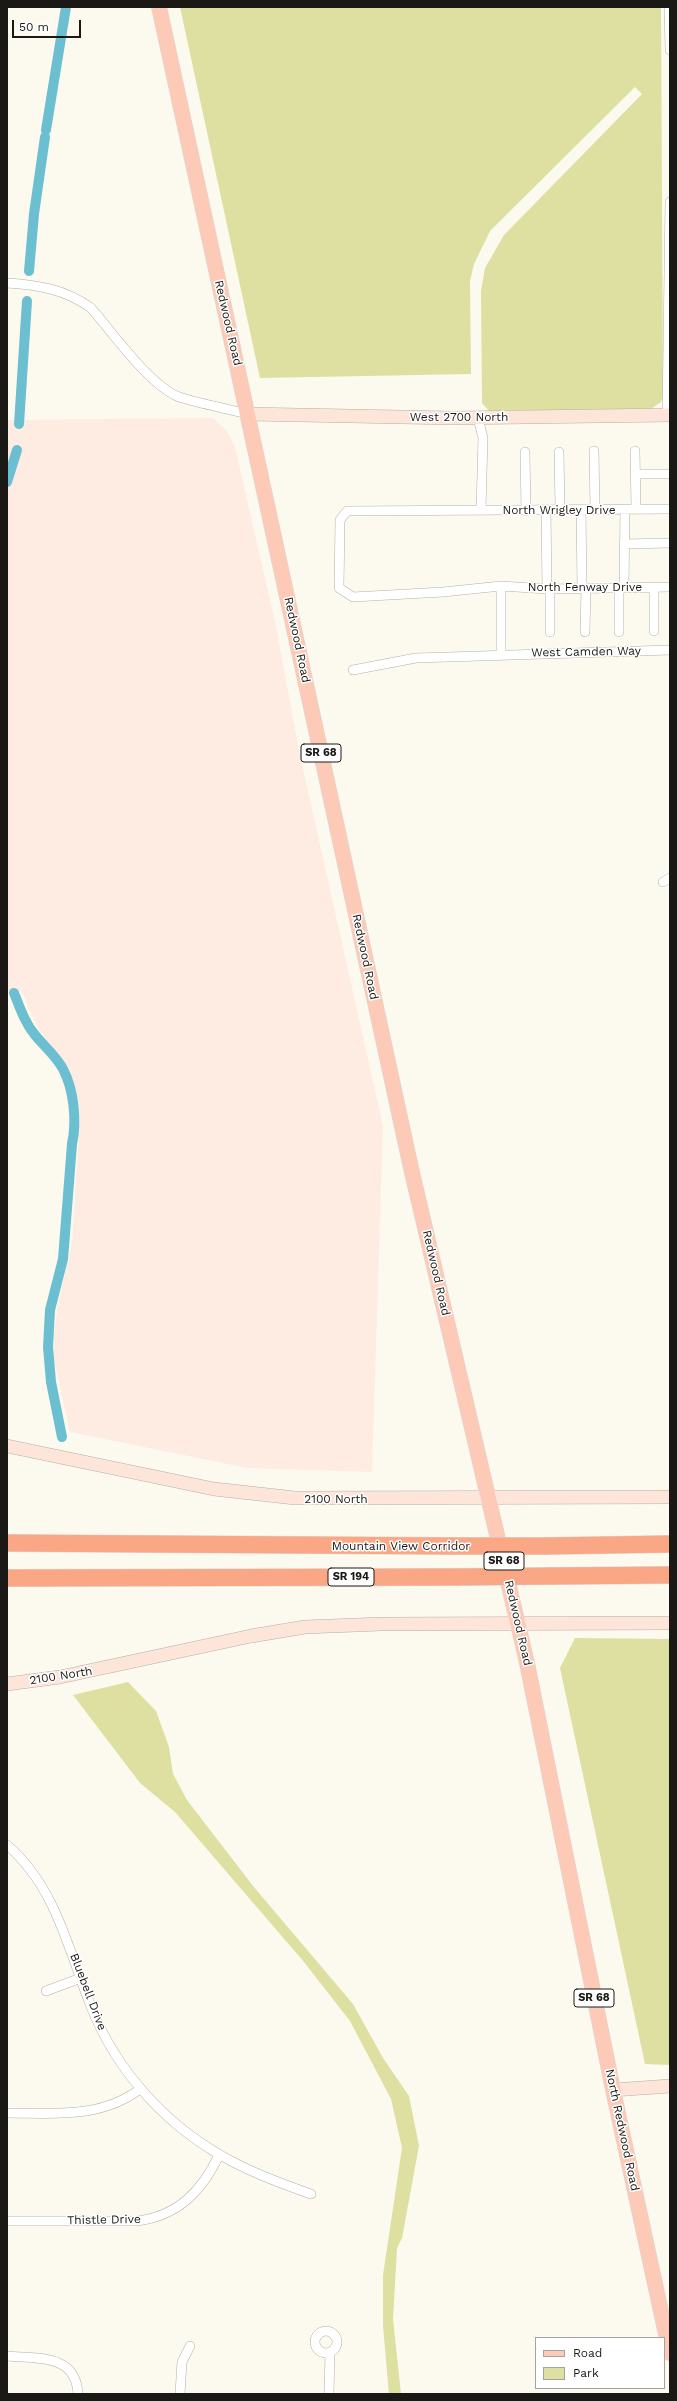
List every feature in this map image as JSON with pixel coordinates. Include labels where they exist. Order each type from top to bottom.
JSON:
[{"type":"highway","points":[[7,1543],[276,1546]]},
{"type":"highway","name":"Mountain View Corridor","points":[[276,1546],[545,1546],[670,1544]]},
{"type":"highway","points":[[7,1554],[276,1546]]},
{"type":"highway","name":"SR 194","points":[[244,1578],[670,1575]]},
{"type":"highway","points":[[7,1578],[244,1578]]},
{"type":"highway","points":[[7,1588],[244,1578]]},
{"type":"main road","name":"Redwood Road","points":[[158,7],[248,414],[411,1168],[518,1624],[576,1905]]},
{"type":"main road","name":"West 2700 North","points":[[248,414],[478,418],[669,415]]},
{"type":"main road","name":"2100 North","points":[[7,1446],[201,1486],[266,1496],[324,1499],[670,1497]]},
{"type":"main road","name":"2100 North","points":[[7,1684],[60,1677],[251,1636],[305,1627],[381,1624],[670,1623]]},
{"type":"main road","name":"North Redwood Road","points":[[576,1905],[613,2090],[670,2353]]},
{"type":"main road","points":[[613,2090],[670,2086]]},
{"type":"street","points":[[669,7],[670,50]]},
{"type":"street","points":[[669,415],[670,202]]},
{"type":"street","points":[[7,283],[39,285],[70,295],[82,301],[91,308],[141,367],[167,390],[178,396],[248,414]]},
{"type":"street","points":[[478,418],[483,438],[481,509]]},
{"type":"street","points":[[594,451],[594,510]]},
{"type":"street","points":[[635,451],[636,509]]},
{"type":"street","points":[[525,452],[526,510]]},
{"type":"street","points":[[559,452],[560,510]]},
{"type":"street","points":[[636,474],[670,474]]},
{"type":"street","name":"North Wrigley Drive","points":[[501,586],[444,592],[353,597],[339,588],[340,520],[347,512],[481,509],[670,509]]},
{"type":"street","points":[[546,510],[550,632]]},
{"type":"street","points":[[581,510],[586,632]]},
{"type":"street","points":[[619,632],[625,510]]},
{"type":"street","points":[[624,544],[670,543]]},
{"type":"street","points":[[501,586],[501,654]]},
{"type":"street","name":"North Fenway Drive","points":[[501,586],[549,589],[670,587]]},
{"type":"street","points":[[654,587],[654,631]]},
{"type":"street","name":"West Camden Way","points":[[353,670],[416,658],[501,654],[670,650]]},
{"type":"street","points":[[670,878],[663,882],[670,882]]},
{"type":"street","name":"Bluebell Drive","points":[[7,1845],[31,1870],[47,1896],[65,1934],[90,2004],[108,2041],[140,2089],[179,2126],[219,2155],[265,2177],[311,2194]]},
{"type":"street","points":[[46,1991],[81,1978]]},
{"type":"street","points":[[7,2113],[89,2112],[121,2102],[140,2089]]},
{"type":"street","name":"Thistle Drive","points":[[7,2221],[137,2221],[158,2217],[177,2209],[194,2195],[209,2175],[219,2155]]},
{"type":"street","points":[[180,2394],[182,2362],[190,2346]]},
{"type":"street","points":[[329,2394],[330,2352]]},
{"type":"street","points":[[7,2356],[47,2358],[60,2363],[73,2376],[78,2385],[78,2394]]},
{"type":"shaded area","points":[[213,418],[227,431],[235,447],[276,626],[299,751],[383,1126],[372,1472],[247,1468],[70,1432],[54,1360],[54,1333],[58,1305],[72,1242],[80,1116],[78,1098],[69,1071],[37,1026],[22,992],[7,991],[7,420]]},
{"type":"green space","points":[[180,7],[661,7],[663,396],[661,402],[651,409],[489,411],[482,403],[481,291],[485,268],[504,235],[642,94],[635,87],[490,231],[474,264],[470,281],[471,374],[260,378]]},
{"type":"green space","points":[[575,1638],[670,1639],[670,2065],[645,2064],[560,1668]]},
{"type":"green space","points":[[128,1682],[156,1711],[169,1747],[173,1774],[187,1800],[253,1886],[353,2004],[383,2058],[409,2096],[419,2146],[402,2238],[397,2248],[393,2319],[401,2394],[389,2394],[383,2326],[383,2275],[402,2148],[391,2099],[350,2021],[304,1962],[175,1812],[140,1783],[73,1695]]},
{"type":"waterway","points":[[46,130],[66,7]]},
{"type":"waterway","points":[[29,271],[34,214],[45,137]]},
{"type":"waterway","points":[[19,424],[27,301]]},
{"type":"waterway","points":[[7,482],[17,450]]},
{"type":"waterway","points":[[14,993],[31,1030],[63,1069],[70,1086],[74,1106],[74,1135],[63,1259],[50,1310],[48,1347],[51,1382],[62,1437]]}]
